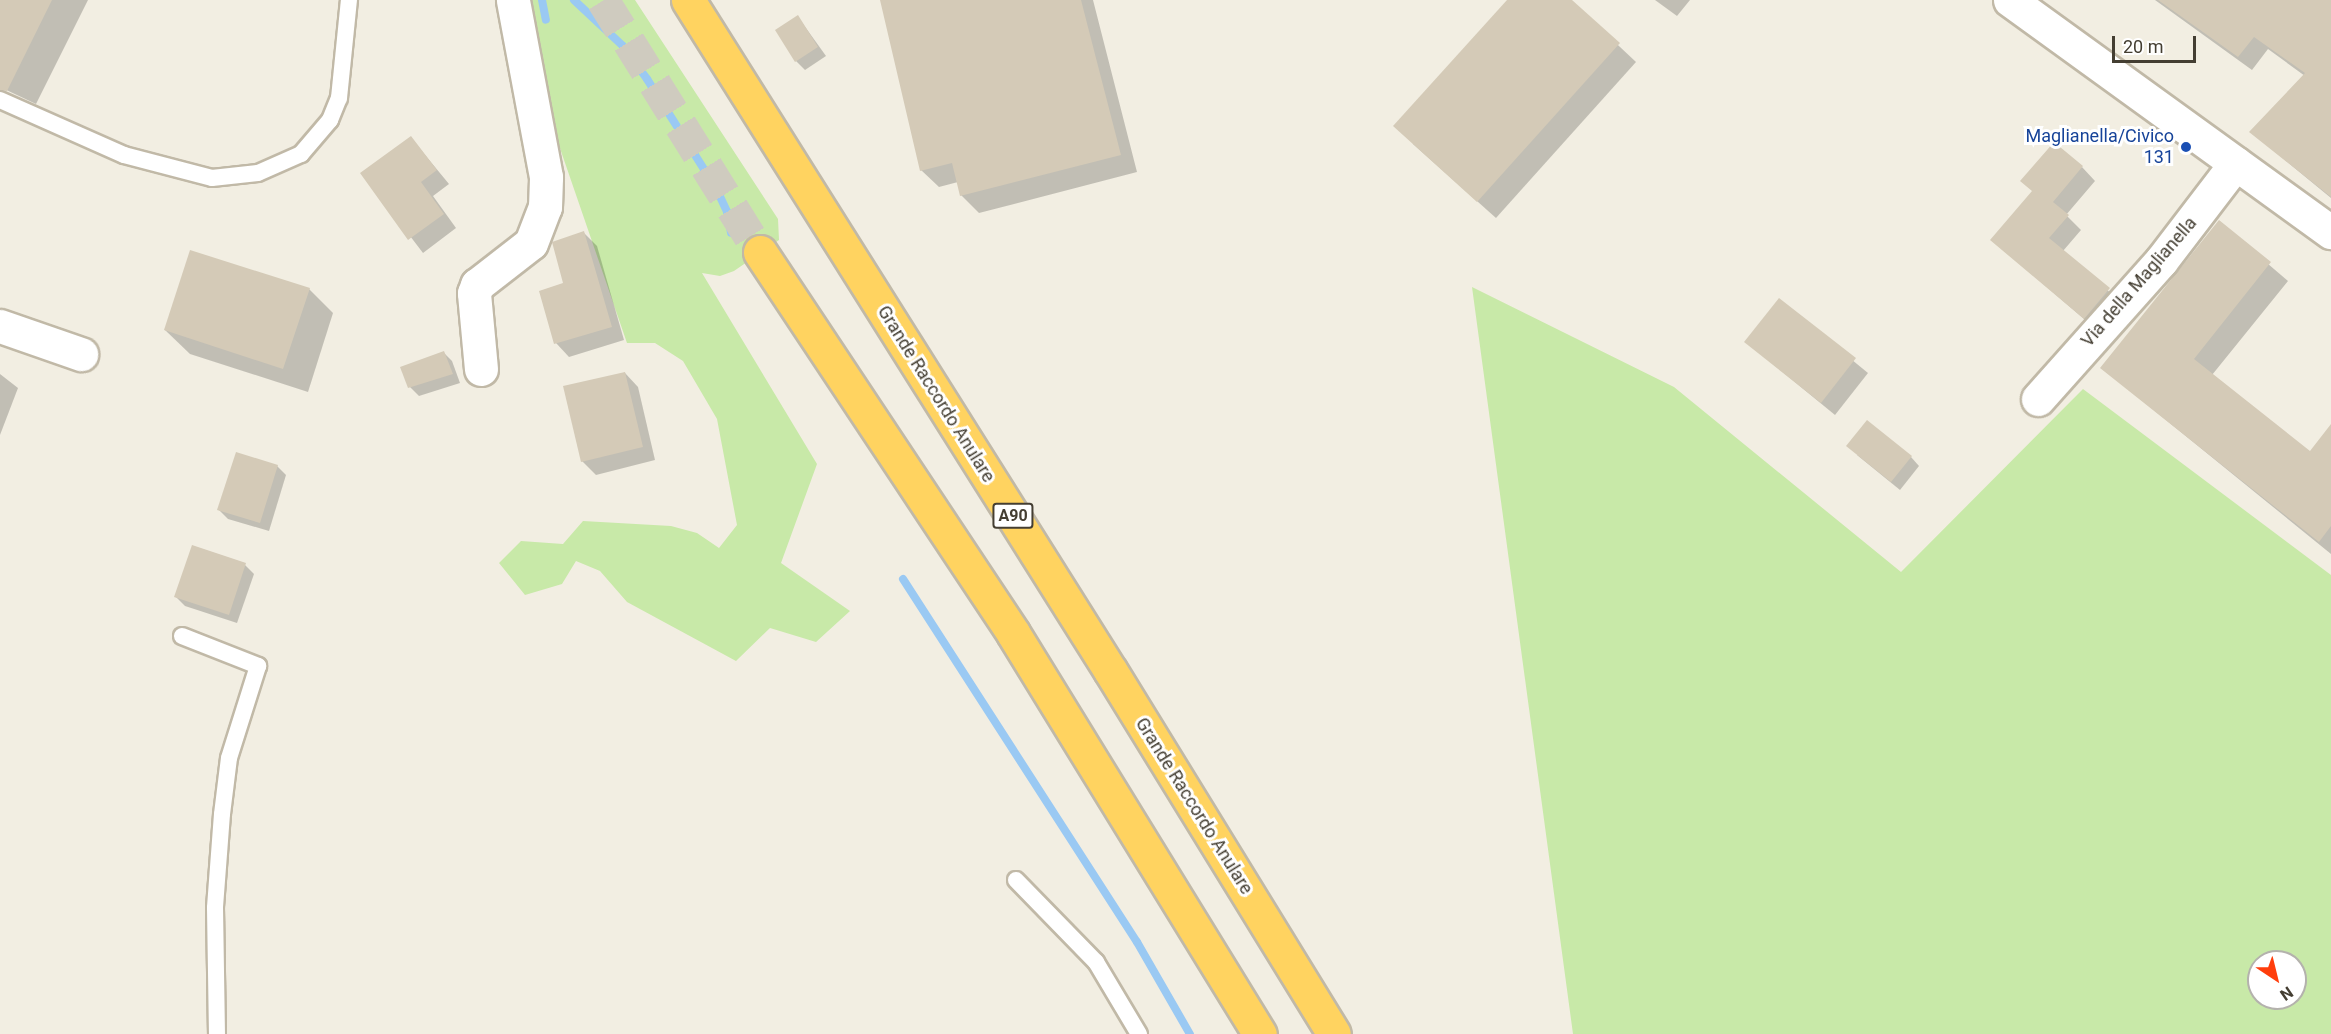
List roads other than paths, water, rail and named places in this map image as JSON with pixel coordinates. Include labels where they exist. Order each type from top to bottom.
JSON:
[{"type":"highway","name":"Grande Raccordo Anulare","points":[[688,0],[1104,659],[1334,1034]]},
{"type":"highway","points":[[760,252],[1013,633],[1260,1034]]},
{"type":"street","points":[[481,369],[474,293],[477,285],[531,243],[546,207],[546,177],[513,0]]},
{"type":"street","points":[[2010,0],[2331,232]]},
{"type":"street","name":"Via della Maglianella","points":[[2038,399],[2161,261],[2236,163]]},
{"type":"street","points":[[0,326],[81,354]]},
{"type":"lane","points":[[0,100],[123,155],[212,178],[258,173],[300,154],[330,120],[339,98],[348,0]]},
{"type":"lane","points":[[182,636],[258,666],[229,758],[222,814],[215,908],[218,1034]]},
{"type":"lane","points":[[1016,880],[1096,962],[1139,1034]]},
{"type":"waterway","points":[[542,0],[546,20]]},
{"type":"waterway","points":[[574,0],[623,46],[647,79],[716,188],[727,212],[731,233]]},
{"type":"waterway","points":[[903,579],[1137,942],[1190,1034]]},
{"type":"tunnel","points":[[603,0],[760,252]]},
{"type":"place","name":"Maglianella/Civico 131","points":[[2186,147]]}]
